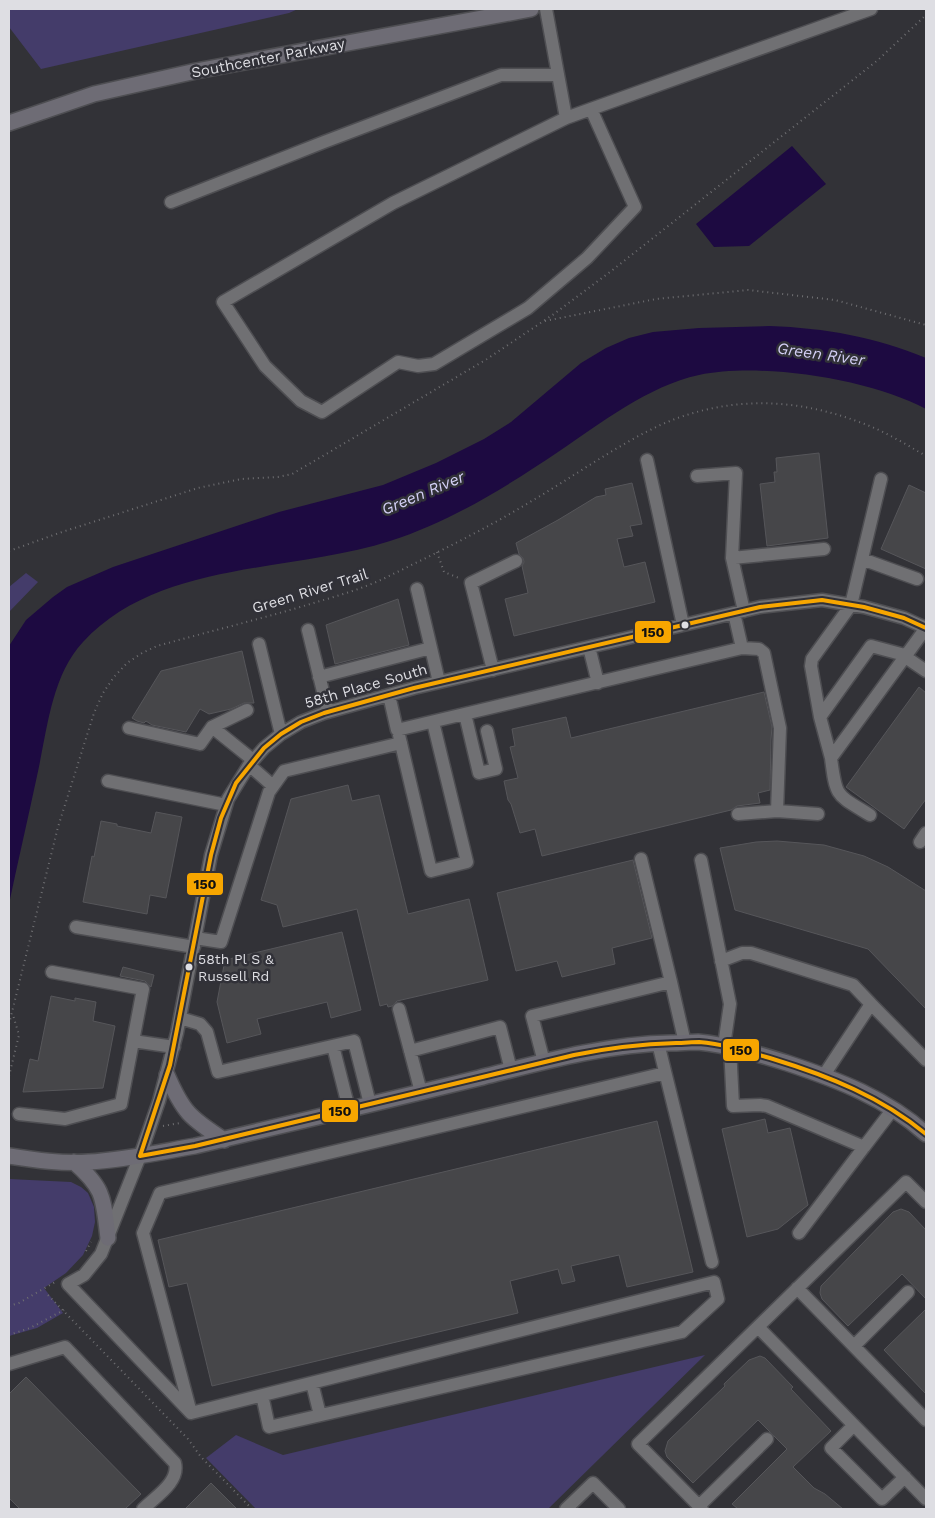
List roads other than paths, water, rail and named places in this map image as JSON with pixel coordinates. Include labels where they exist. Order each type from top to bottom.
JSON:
[{"type":"main road","name":"Southcenter Parkway","points":[[9,123],[94,94],[196,71],[531,9]]},
{"type":"main road","points":[[9,1156],[59,1162],[90,1162],[140,1156],[224,1140],[544,1062],[610,1048],[658,1043],[696,1042],[727,1046],[760,1054],[824,1075],[858,1089],[893,1109],[926,1134]]},
{"type":"main road","points":[[167,1075],[178,1100],[187,1113],[198,1123],[224,1140]]},
{"type":"main road","points":[[74,1162],[99,1189],[103,1200],[108,1238]]},
{"type":"street","points":[[546,9],[566,118]]},
{"type":"street","points":[[591,110],[636,207],[587,258],[528,308],[434,364],[418,366],[398,362],[322,412],[301,401],[265,366],[223,302],[393,203],[566,118],[871,9]]},
{"type":"street","points":[[171,202],[502,75],[558,75]]},
{"type":"street","points":[[647,460],[683,625]]},
{"type":"street","points":[[697,476],[736,473],[732,558],[742,648]]},
{"type":"street","points":[[870,814],[840,796],[837,792],[811,666],[812,659],[850,605],[881,478]]},
{"type":"street","points":[[732,558],[824,549]]},
{"type":"street","points":[[862,559],[916,579]]},
{"type":"street","points":[[493,670],[471,584],[516,561]]},
{"type":"street","points":[[417,589],[439,682]]},
{"type":"street","name":"58th Place South","points":[[191,1413],[65,1280],[84,1275],[101,1254],[140,1156],[167,1075],[174,1047],[211,856],[226,806],[236,783],[251,763],[281,734],[301,722],[328,712],[439,682],[760,607],[822,600],[904,618],[926,628]]},
{"type":"street","points":[[831,758],[926,628]]},
{"type":"street","points":[[308,630],[328,712]]},
{"type":"street","points":[[258,644],[281,734]]},
{"type":"street","points":[[820,717],[871,646],[905,656],[926,671]]},
{"type":"street","points":[[589,647],[598,683]]},
{"type":"street","points":[[319,677],[431,648]]},
{"type":"street","points":[[398,730],[742,648],[759,649],[764,653],[780,728],[778,810]]},
{"type":"street","points":[[389,695],[431,871],[467,862],[433,722]]},
{"type":"street","points":[[129,728],[200,744],[212,727],[247,710]]},
{"type":"street","points":[[465,714],[479,773],[496,769],[487,731]]},
{"type":"street","points":[[212,727],[273,786]]},
{"type":"street","points":[[76,927],[194,943],[221,942],[269,792],[284,771],[401,744]]},
{"type":"street","points":[[108,781],[226,806]]},
{"type":"street","points":[[738,814],[778,810],[818,814]]},
{"type":"street","points":[[641,859],[685,1043]]},
{"type":"street","points":[[701,860],[730,1004],[727,1046],[733,1106],[767,1106],[864,1147]]},
{"type":"street","points":[[721,960],[742,953],[751,953],[853,985],[926,1060]]},
{"type":"street","points":[[19,1114],[65,1119],[121,1104],[143,989],[52,972]]},
{"type":"street","points":[[544,1062],[532,1016],[671,982]]},
{"type":"street","points":[[824,1075],[871,1004]]},
{"type":"street","points":[[399,1009],[421,1092]]},
{"type":"street","points":[[180,1018],[203,1027],[207,1032],[218,1072],[354,1041],[370,1104]]},
{"type":"street","points":[[410,1051],[500,1027],[511,1070]]},
{"type":"street","points":[[133,1042],[174,1047]]},
{"type":"street","points":[[658,1043],[712,1262]]},
{"type":"street","points":[[333,1046],[349,1109]]},
{"type":"street","points":[[262,1395],[269,1427],[682,1332],[718,1298],[714,1282],[312,1383],[262,1395],[191,1413],[144,1233],[160,1193],[665,1073]]},
{"type":"street","points":[[799,1233],[893,1109]]},
{"type":"street","points":[[767,1439],[700,1508],[638,1444],[906,1182],[926,1202]]},
{"type":"street","points":[[797,1288],[926,1420]]},
{"type":"street","points":[[854,1346],[908,1292]]},
{"type":"street","points":[[758,1327],[926,1499]]},
{"type":"street","points":[[9,1364],[66,1347],[175,1463],[177,1469],[171,1482],[143,1509]]},
{"type":"street","points":[[312,1383],[320,1415]]},
{"type":"street","points":[[854,1425],[831,1448],[882,1500],[905,1477]]},
{"type":"street","points":[[566,1509],[593,1483],[619,1509]]},
{"type":"water","points":[[792,146],[826,184],[749,246],[714,247],[696,224]]},
{"type":"water","name":"Green River","points":[[770,326],[830,331],[850,335],[888,344],[926,358],[926,409],[903,398],[876,389],[815,376],[753,371],[725,371],[699,375],[680,380],[643,397],[498,491],[456,514],[412,533],[352,551],[187,582],[149,596],[114,615],[83,642],[72,656],[64,671],[52,705],[9,904],[9,646],[26,620],[53,597],[67,587],[113,567],[279,512],[383,485],[436,463],[484,439],[511,422],[581,363],[606,348],[629,338],[653,332],[699,328]]},
{"type":"place","name":"58th Pl S & Russell Rd","points":[[189,967]]}]
